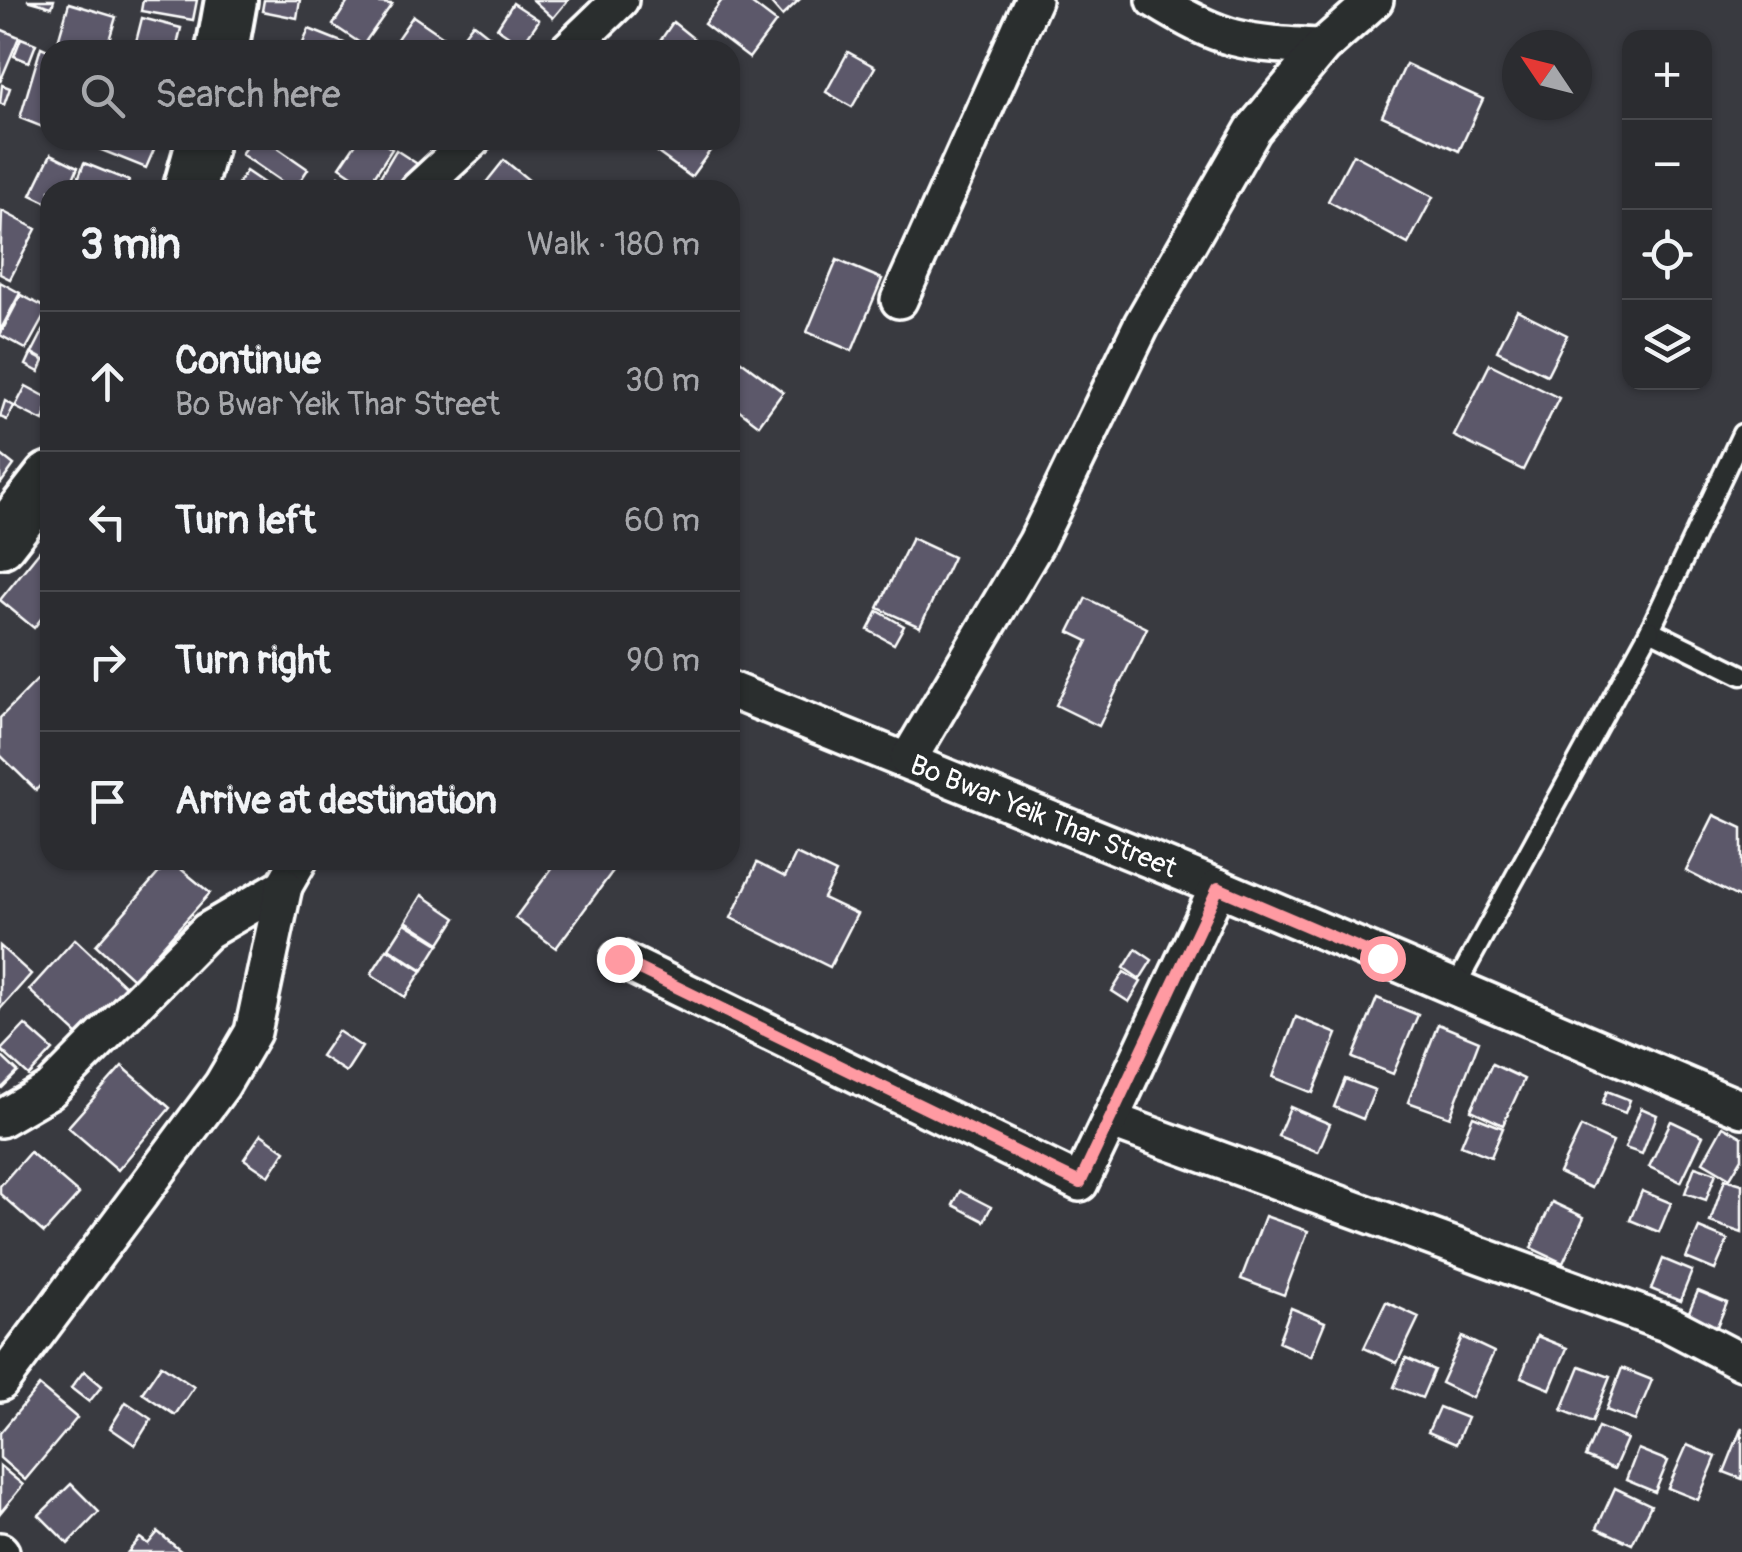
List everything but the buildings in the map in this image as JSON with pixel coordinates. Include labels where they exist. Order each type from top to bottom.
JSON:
[{"type":"street","points":[[224,40],[231,0]]},
{"type":"street","points":[[578,40],[620,0]]},
{"type":"street","points":[[899,300],[1032,0]]},
{"type":"street","points":[[1155,0],[1191,23],[1247,44],[1322,48]]},
{"type":"street","points":[[908,760],[1036,543],[1142,324],[1253,130],[1322,48],[1375,0]]},
{"type":"street","points":[[192,180],[200,150]]},
{"type":"street","points":[[429,180],[461,150]]},
{"type":"street","points":[[0,542],[40,491]]},
{"type":"street","name":"Bo Bwar Yeik Thar Street","points":[[740,694],[1218,888],[1742,1110]]},
{"type":"street","points":[[0,1119],[61,1080],[207,931],[291,873]]},
{"type":"street","points":[[0,1383],[222,1085],[253,1032],[291,873]]},
{"type":"street","points":[[619,959],[1080,1183],[1218,888]]},
{"type":"street","points":[[1110,1120],[1671,1325],[1742,1362]]},
{"type":"lane","points":[[1454,990],[1650,630],[1742,434]]},
{"type":"lane","points":[[1650,630],[1742,675]]},
{"type":"route","points":[[619,959],[1080,1183],[1218,888],[1382,958]]}]
